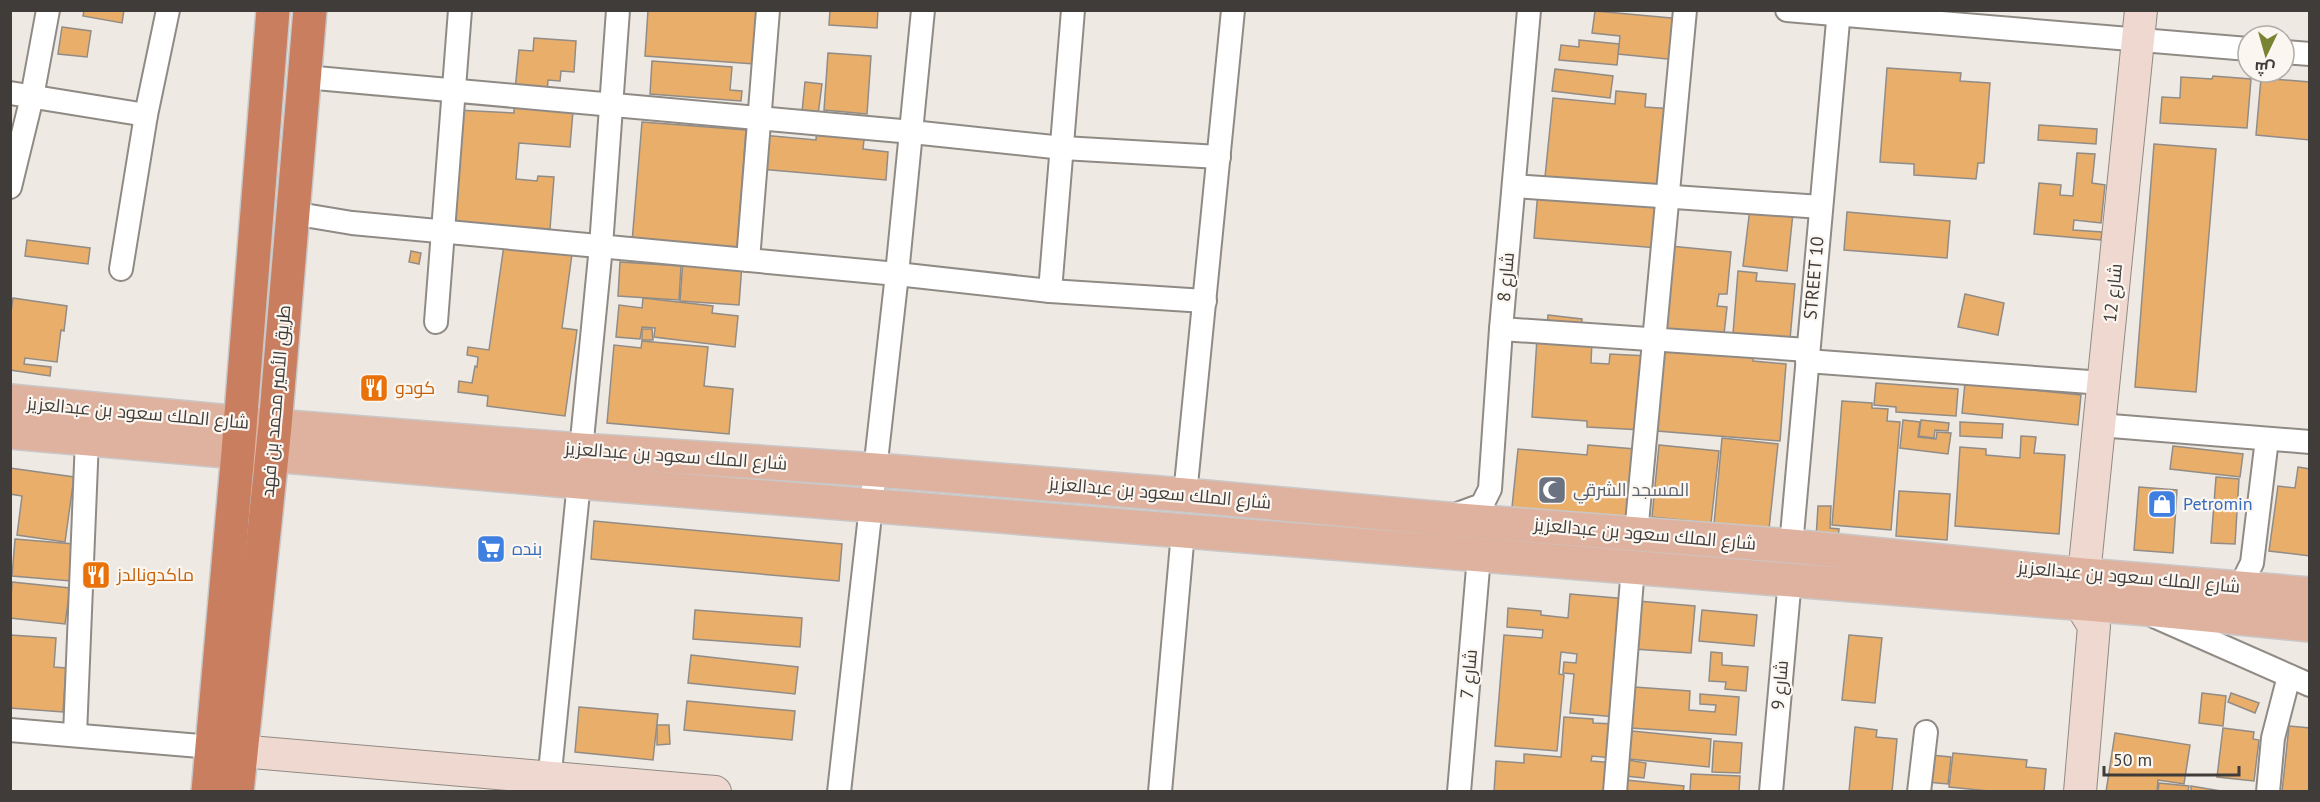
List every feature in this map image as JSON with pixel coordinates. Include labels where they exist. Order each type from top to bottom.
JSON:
[{"type":"highway","name":"طريق الأمير محمد بن فهد","points":[[226,749],[273,441],[310,10]]},
{"type":"highway","name":"طريق الأمير محمد بن فهد","points":[[234,791],[226,749],[239,438],[269,19]]},
{"type":"main road","name":"شارع الملك سعود بن عبدالعزيز","points":[[10,401],[239,438],[579,482],[1479,556],[1790,579],[2083,590],[2240,587],[2310,594]]},
{"type":"main road","name":"شارع الملك سعود بن عبدالعزيز","points":[[10,432],[87,439],[239,438]]},
{"type":"main road","name":"شارع الملك سعود بن عبدالعزيز","points":[[273,441],[581,450],[876,470],[1791,546],[2083,590],[2136,608],[2310,625]]},
{"type":"street","points":[[10,187],[21,95],[48,10]]},
{"type":"street","points":[[121,269],[146,116],[168,10]]},
{"type":"street","points":[[436,322],[460,10]]},
{"type":"street","points":[[581,450],[601,246],[618,10]]},
{"type":"street","points":[[748,260],[768,10]]},
{"type":"street","points":[[839,792],[876,470],[923,10]]},
{"type":"street","points":[[1050,291],[1073,10]]},
{"type":"street","points":[[1185,495],[1233,10]]},
{"type":"street","name":"شارع 8","points":[[1446,519],[1482,505],[1490,489],[1501,329],[1529,10]]},
{"type":"street","points":[[1636,534],[1685,10]]},
{"type":"street","points":[[1786,10],[2139,25],[2236,46]]},
{"type":"street","name":"STREET 10","points":[[1791,546],[1839,13]]},
{"type":"street","name":"شارع 12","points":[[2083,590],[2139,25]]},
{"type":"street","points":[[305,77],[912,132],[1063,148],[1219,157]]},
{"type":"street","points":[[21,95],[146,116]]},
{"type":"street","points":[[1514,186],[1821,207]]},
{"type":"street","points":[[292,213],[352,223],[897,274],[1050,291],[1205,301]]},
{"type":"street","points":[[1501,329],[1654,340],[2103,383]]},
{"type":"street","points":[[2099,424],[2310,442]]},
{"type":"street","points":[[75,735],[87,439]]},
{"type":"street","points":[[2240,587],[2252,562],[2267,439]]},
{"type":"street","points":[[548,784],[579,482]]},
{"type":"street","points":[[1160,792],[1183,532]]},
{"type":"street","name":"شارع 7","points":[[1459,792],[1479,556]]},
{"type":"street","points":[[1615,792],[1633,567]]},
{"type":"street","name":"شارع 9","points":[[1771,792],[1790,579]]},
{"type":"street","points":[[2080,792],[2094,626],[2083,590]]},
{"type":"street","points":[[2136,608],[2299,680],[2273,738],[2268,792]]},
{"type":"street","points":[[10,730],[226,749],[548,784],[716,792]]},
{"type":"street","points":[[1919,792],[1926,732]]},
{"type":"building","points":[[84,10],[124,10],[122,23],[83,16]]},
{"type":"building","points":[[648,10],[758,10],[754,64],[645,56]]},
{"type":"building","points":[[830,10],[878,10],[877,28],[829,25]]},
{"type":"building","points":[[1595,11],[1682,19],[1677,60],[1618,54],[1620,36],[1592,33]]},
{"type":"building","points":[[62,27],[91,31],[87,57],[58,54]]},
{"type":"building","points":[[534,38],[576,41],[574,72],[561,71],[560,81],[548,80],[547,93],[515,90],[519,50],[533,51]]},
{"type":"building","points":[[1579,40],[1619,44],[1617,65],[1559,60],[1561,45],[1579,47]]},
{"type":"building","points":[[828,53],[871,56],[867,114],[824,110]]},
{"type":"building","points":[[652,61],[732,67],[730,90],[742,91],[741,101],[650,94]]},
{"type":"building","points":[[1887,68],[1961,73],[1960,81],[1990,83],[1984,163],[1978,163],[1976,179],[1914,175],[1914,164],[1880,162]]},
{"type":"building","points":[[1555,69],[1613,76],[1610,98],[1552,91]]},
{"type":"building","points":[[2213,76],[2236,78],[2236,84],[2251,84],[2247,128],[2160,123],[2162,97],[2180,98],[2181,77],[2212,79]]},
{"type":"building","points":[[805,82],[822,84],[818,115],[802,112]]},
{"type":"building","points":[[2310,82],[2310,140],[2256,135],[2260,84]]},
{"type":"building","points":[[1616,91],[1646,94],[1645,107],[1674,109],[1667,189],[1545,177],[1553,98],[1615,104]]},
{"type":"building","points":[[514,106],[573,111],[570,147],[519,143],[516,179],[537,181],[538,176],[554,177],[550,229],[449,222],[457,110],[514,113]]},
{"type":"building","points":[[642,122],[746,130],[737,250],[632,242]]},
{"type":"building","points":[[2039,125],[2097,129],[2096,144],[2038,140]]},
{"type":"building","points":[[817,127],[865,131],[863,149],[888,152],[886,180],[758,169],[761,135],[816,140]]},
{"type":"building","points":[[2154,144],[2216,149],[2196,392],[2135,387]]},
{"type":"building","points":[[2077,153],[2095,154],[2092,183],[2105,185],[2101,223],[2074,220],[2073,230],[2102,232],[2101,240],[2034,234],[2039,183],[2061,185],[2060,195],[2073,196]]},
{"type":"building","points":[[1538,191],[1662,201],[1658,248],[1534,238]]},
{"type":"building","points":[[1750,208],[1793,213],[1787,271],[1743,266]]},
{"type":"building","points":[[1847,212],[1950,221],[1947,258],[1844,250]]},
{"type":"building","points":[[27,240],[90,248],[88,264],[25,256]]},
{"type":"building","points":[[504,245],[572,254],[562,328],[577,330],[565,416],[487,406],[488,396],[458,392],[459,381],[472,383],[475,366],[477,367],[478,357],[467,355],[468,347],[489,350]]},
{"type":"building","points":[[1670,246],[1731,252],[1727,294],[1719,294],[1717,306],[1727,307],[1723,343],[1661,336]]},
{"type":"building","points":[[411,251],[421,253],[419,264],[409,262]]},
{"type":"building","points":[[683,260],[742,264],[739,305],[680,301]]},
{"type":"building","points":[[620,262],[681,266],[679,300],[618,296]]},
{"type":"building","points":[[1738,271],[1757,273],[1756,281],[1795,284],[1790,339],[1733,334]]},
{"type":"building","points":[[1965,294],[2004,303],[1998,335],[1958,327]]},
{"type":"building","points":[[13,298],[67,306],[57,362],[25,358],[24,364],[51,367],[50,376],[10,370],[10,319]]},
{"type":"building","points":[[643,298],[713,306],[712,313],[738,316],[735,347],[654,337],[655,328],[642,327],[640,339],[616,337],[619,305],[642,308]]},
{"type":"building","points":[[1548,315],[1582,319],[1581,332],[1547,328]]},
{"type":"building","points":[[642,329],[652,329],[653,340],[642,340]]},
{"type":"building","points":[[1537,338],[1592,341],[1591,363],[1609,364],[1610,354],[1648,356],[1643,430],[1587,427],[1587,421],[1532,417]]},
{"type":"building","points":[[642,341],[708,347],[704,386],[733,389],[729,434],[607,423],[614,345],[641,348]]},
{"type":"building","points":[[1663,348],[1753,355],[1753,361],[1786,364],[1780,441],[1657,431]]},
{"type":"building","points":[[1876,383],[1958,389],[1956,416],[1896,412],[1896,407],[1874,405]]},
{"type":"building","points":[[1965,383],[2081,395],[2078,425],[1962,413]]},
{"type":"building","points":[[1842,401],[1872,403],[1872,408],[1888,409],[1887,421],[1900,422],[1891,530],[1832,525]]},
{"type":"building","points":[[1903,420],[1920,422],[1918,437],[1936,439],[1937,432],[1951,433],[1948,454],[1900,448]]},
{"type":"building","points":[[1921,420],[1949,423],[1948,431],[1935,430],[1934,438],[1919,436]]},
{"type":"building","points":[[1960,422],[2003,424],[2002,438],[1960,436]]},
{"type":"building","points":[[2021,436],[2036,437],[2034,453],[2065,455],[2059,534],[1955,526],[1960,447],[1986,449],[1986,455],[2020,458]]},
{"type":"building","points":[[1722,438],[1778,444],[1769,529],[1714,524]]},
{"type":"building","points":[[1588,445],[1635,449],[1628,528],[1511,517],[1518,449],[1587,455]]},
{"type":"building","points":[[1659,445],[1719,451],[1711,523],[1652,517]]},
{"type":"building","points":[[2173,446],[2243,454],[2240,477],[2170,469]]},
{"type":"building","points":[[2298,467],[2310,469],[2310,556],[2269,551],[2278,486],[2295,488]]},
{"type":"building","points":[[10,468],[74,477],[65,542],[17,535],[22,496],[10,494]]},
{"type":"building","points":[[2216,477],[2239,479],[2235,544],[2211,543]]},
{"type":"building","points":[[2139,487],[2177,490],[2173,553],[2134,550]]},
{"type":"building","points":[[1899,491],[1950,494],[1947,540],[1896,536]]},
{"type":"building","points":[[1818,506],[1831,506],[1830,528],[1839,529],[1838,539],[1816,538]]},
{"type":"building","points":[[594,521],[842,544],[839,581],[591,559]]},
{"type":"building","points":[[15,539],[74,544],[71,581],[12,576]]},
{"type":"building","points":[[12,582],[70,588],[65,624],[10,618]]},
{"type":"building","points":[[1570,594],[1628,599],[1617,717],[1570,713],[1574,674],[1563,673],[1564,662],[1576,663],[1577,654],[1561,652],[1559,674],[1564,675],[1557,751],[1495,746],[1504,635],[1542,638],[1543,630],[1507,627],[1508,608],[1541,611],[1541,615],[1568,618]]},
{"type":"building","points":[[1638,601],[1695,606],[1691,653],[1634,649]]},
{"type":"building","points":[[695,610],[802,618],[800,647],[693,639]]},
{"type":"building","points":[[1702,610],[1757,615],[1754,646],[1699,641]]},
{"type":"building","points":[[10,635],[56,638],[54,667],[66,668],[63,712],[10,708]]},
{"type":"building","points":[[1849,635],[1882,638],[1875,703],[1842,700]]},
{"type":"building","points":[[1711,652],[1722,653],[1722,665],[1748,667],[1746,691],[1725,689],[1726,682],[1709,681]]},
{"type":"building","points":[[691,655],[798,667],[795,694],[688,683]]},
{"type":"building","points":[[1634,687],[1690,691],[1689,710],[1715,712],[1716,705],[1700,704],[1700,694],[1739,697],[1736,735],[1631,728]]},
{"type":"building","points":[[2202,693],[2226,696],[2223,726],[2199,723]]},
{"type":"building","points":[[2231,693],[2259,703],[2255,713],[2228,702]]},
{"type":"building","points":[[687,701],[795,711],[792,740],[684,730]]},
{"type":"building","points":[[579,707],[658,714],[653,760],[575,752]]},
{"type":"building","points":[[1564,717],[1593,719],[1593,723],[1615,724],[1613,758],[1592,756],[1591,761],[1615,763],[1613,792],[1494,792],[1496,761],[1524,763],[1524,754],[1561,757]]},
{"type":"building","points":[[657,725],[669,725],[670,744],[657,745]]},
{"type":"building","points":[[2289,726],[2310,728],[2310,792],[2282,792]]},
{"type":"building","points":[[1855,727],[1877,730],[1876,737],[1897,739],[1892,792],[1849,792]]},
{"type":"building","points":[[2223,728],[2254,732],[2253,739],[2259,740],[2254,781],[2217,777]]},
{"type":"building","points":[[1632,731],[1711,739],[1709,767],[1629,759]]},
{"type":"building","points":[[2115,733],[2190,745],[2184,784],[2158,780],[2157,792],[2106,792]]},
{"type":"building","points":[[1714,741],[1742,743],[1740,773],[1712,772]]},
{"type":"building","points":[[1953,753],[2027,760],[2026,767],[2046,769],[2044,792],[1999,792],[1949,787]]},
{"type":"building","points":[[1931,755],[1951,757],[1948,784],[1927,782]]},
{"type":"building","points":[[1628,760],[1646,763],[1644,778],[1625,776]]},
{"type":"building","points":[[1691,774],[1740,776],[1739,792],[1690,792]]},
{"type":"building","points":[[1626,780],[1684,786],[1683,792],[1624,792]]},
{"type":"building","points":[[2159,783],[2189,786],[2188,792],[2158,792]]},
{"type":"building","points":[[2191,786],[2227,792],[2191,792]]},
{"type":"place","name":"كودو","points":[[374,388]]},
{"type":"place","name":"المسجد الشرقي","points":[[1552,490]]},
{"type":"place","name":"Petromin","points":[[2162,504]]},
{"type":"place","name":"بنده","points":[[491,549]]},
{"type":"place","name":"ماكدونالدز","points":[[96,575]]}]
